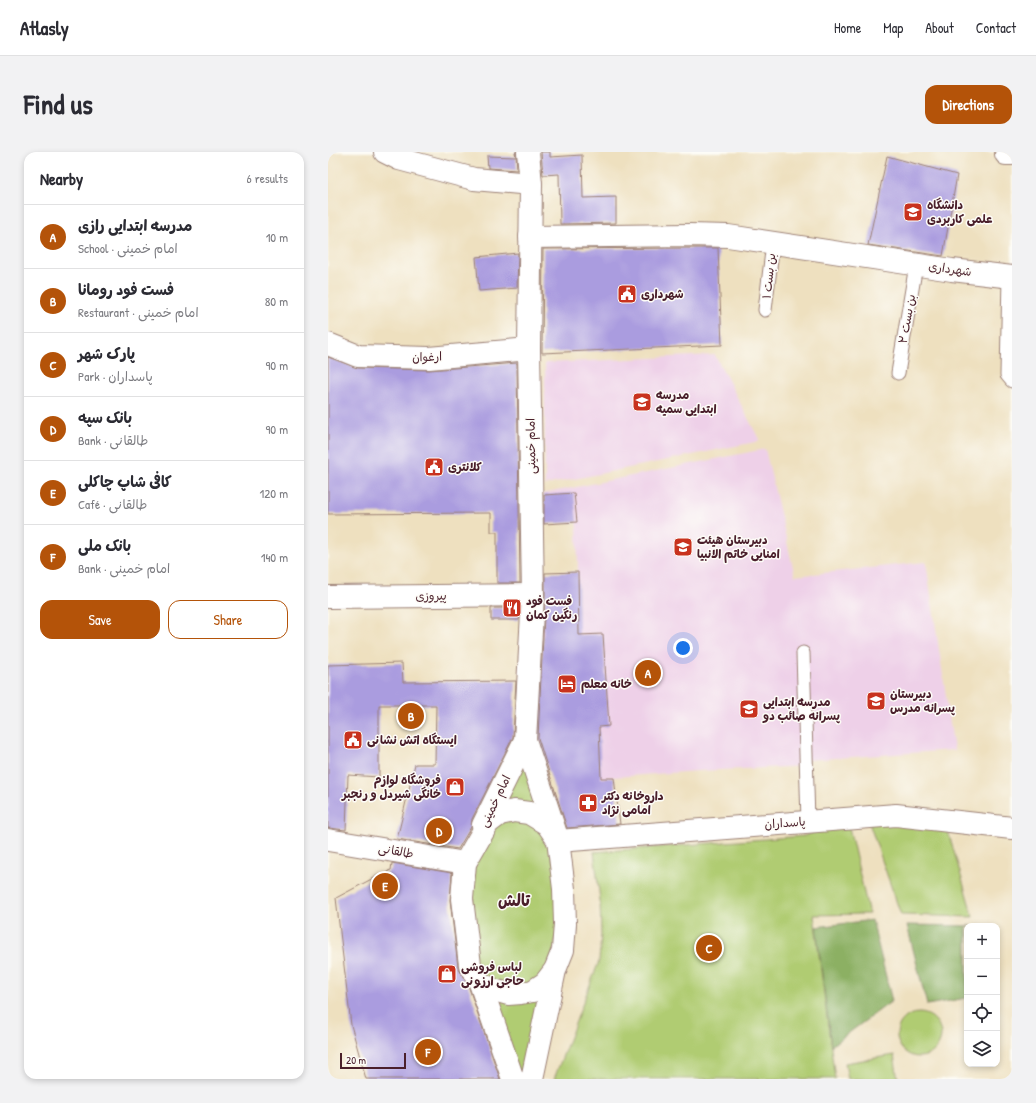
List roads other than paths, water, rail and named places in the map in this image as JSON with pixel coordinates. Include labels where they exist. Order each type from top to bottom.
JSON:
[{"type":"street","points":[[385,152],[399,159],[474,179],[531,184]]},
{"type":"street","name":"امام خمینی","points":[[528,152],[531,184],[529,349],[533,595],[525,740],[558,841],[564,889],[565,924],[563,950],[555,970]]},
{"type":"street","name":"شهرداری","points":[[530,237],[728,236],[916,265],[1011,277]]},
{"type":"street","name":"ارغوان","points":[[328,344],[358,356],[429,358],[529,349]]},
{"type":"street","name":"پیروزی","points":[[328,597],[533,595]]},
{"type":"street","name":"امام خمینی","points":[[465,864],[525,740]]},
{"type":"street","points":[[513,1079],[480,983],[470,965],[462,899],[465,864],[488,823],[500,814],[514,811],[529,813],[546,824],[558,841]]},
{"type":"street","name":"پاسداران","points":[[558,841],[896,815],[1012,828]]},
{"type":"street","name":"طالقانی","points":[[328,842],[465,864]]},
{"type":"street","points":[[480,983],[494,990],[508,994],[533,991],[545,983],[555,970]]},
{"type":"street","points":[[532,1079],[555,970]]},
{"type":"lane","name":"بن بست ۱","points":[[765,310],[773,243]]},
{"type":"lane","name":"بن بست ۲","points":[[898,373],[916,265]]},
{"type":"lane","points":[[1011,277],[1007,375],[1012,381]]},
{"type":"lane","points":[[803,653],[808,821]]},
{"type":"place","name":"دانشگاه علمی کاربردی","points":[[913,212]]},
{"type":"place","name":"شهرداری","points":[[627,294]]},
{"type":"place","name":"مدرسه ابتدایی سمیه","points":[[642,402]]},
{"type":"place","name":"کلانتری","points":[[434,467]]},
{"type":"place","name":"دبیرستان هیئت امنایی خاتم الانبیا","points":[[683,547]]},
{"type":"place","name":"فست فود رنگین کمان","points":[[512,608]]},
{"type":"place","name":"مدرسه ابتدایی رازی","points":[[648,673]]},
{"type":"place","name":"خانه معلم","points":[[567,684]]},
{"type":"place","name":"دبیرستان پسرانه مدرس","points":[[876,701]]},
{"type":"place","name":"مدرسه ابتدایی پسرانه صائب دو","points":[[749,709]]},
{"type":"place","name":"فست فود رومانا","points":[[411,716]]},
{"type":"place","name":"ایستگاه اتش نشانی","points":[[353,740]]},
{"type":"place","name":"فروشگاه لوازم خانگی شیردل و رنجبر","points":[[455,787]]},
{"type":"place","name":"داروخانه دکتر امامی نژاد","points":[[588,803]]},
{"type":"place","name":"بانک سپه","points":[[439,831]]},
{"type":"place","name":"کافی شاپ چاکلی","points":[[385,886]]},
{"type":"place","name":"پارک شهر","points":[[709,948]]},
{"type":"place","name":"لباس فروشی حاجی ارزونی","points":[[447,974]]},
{"type":"place","name":"بانک ملی","points":[[428,1052]]},
{"type":"district","name":"تالش","points":[[514,900]]}]
